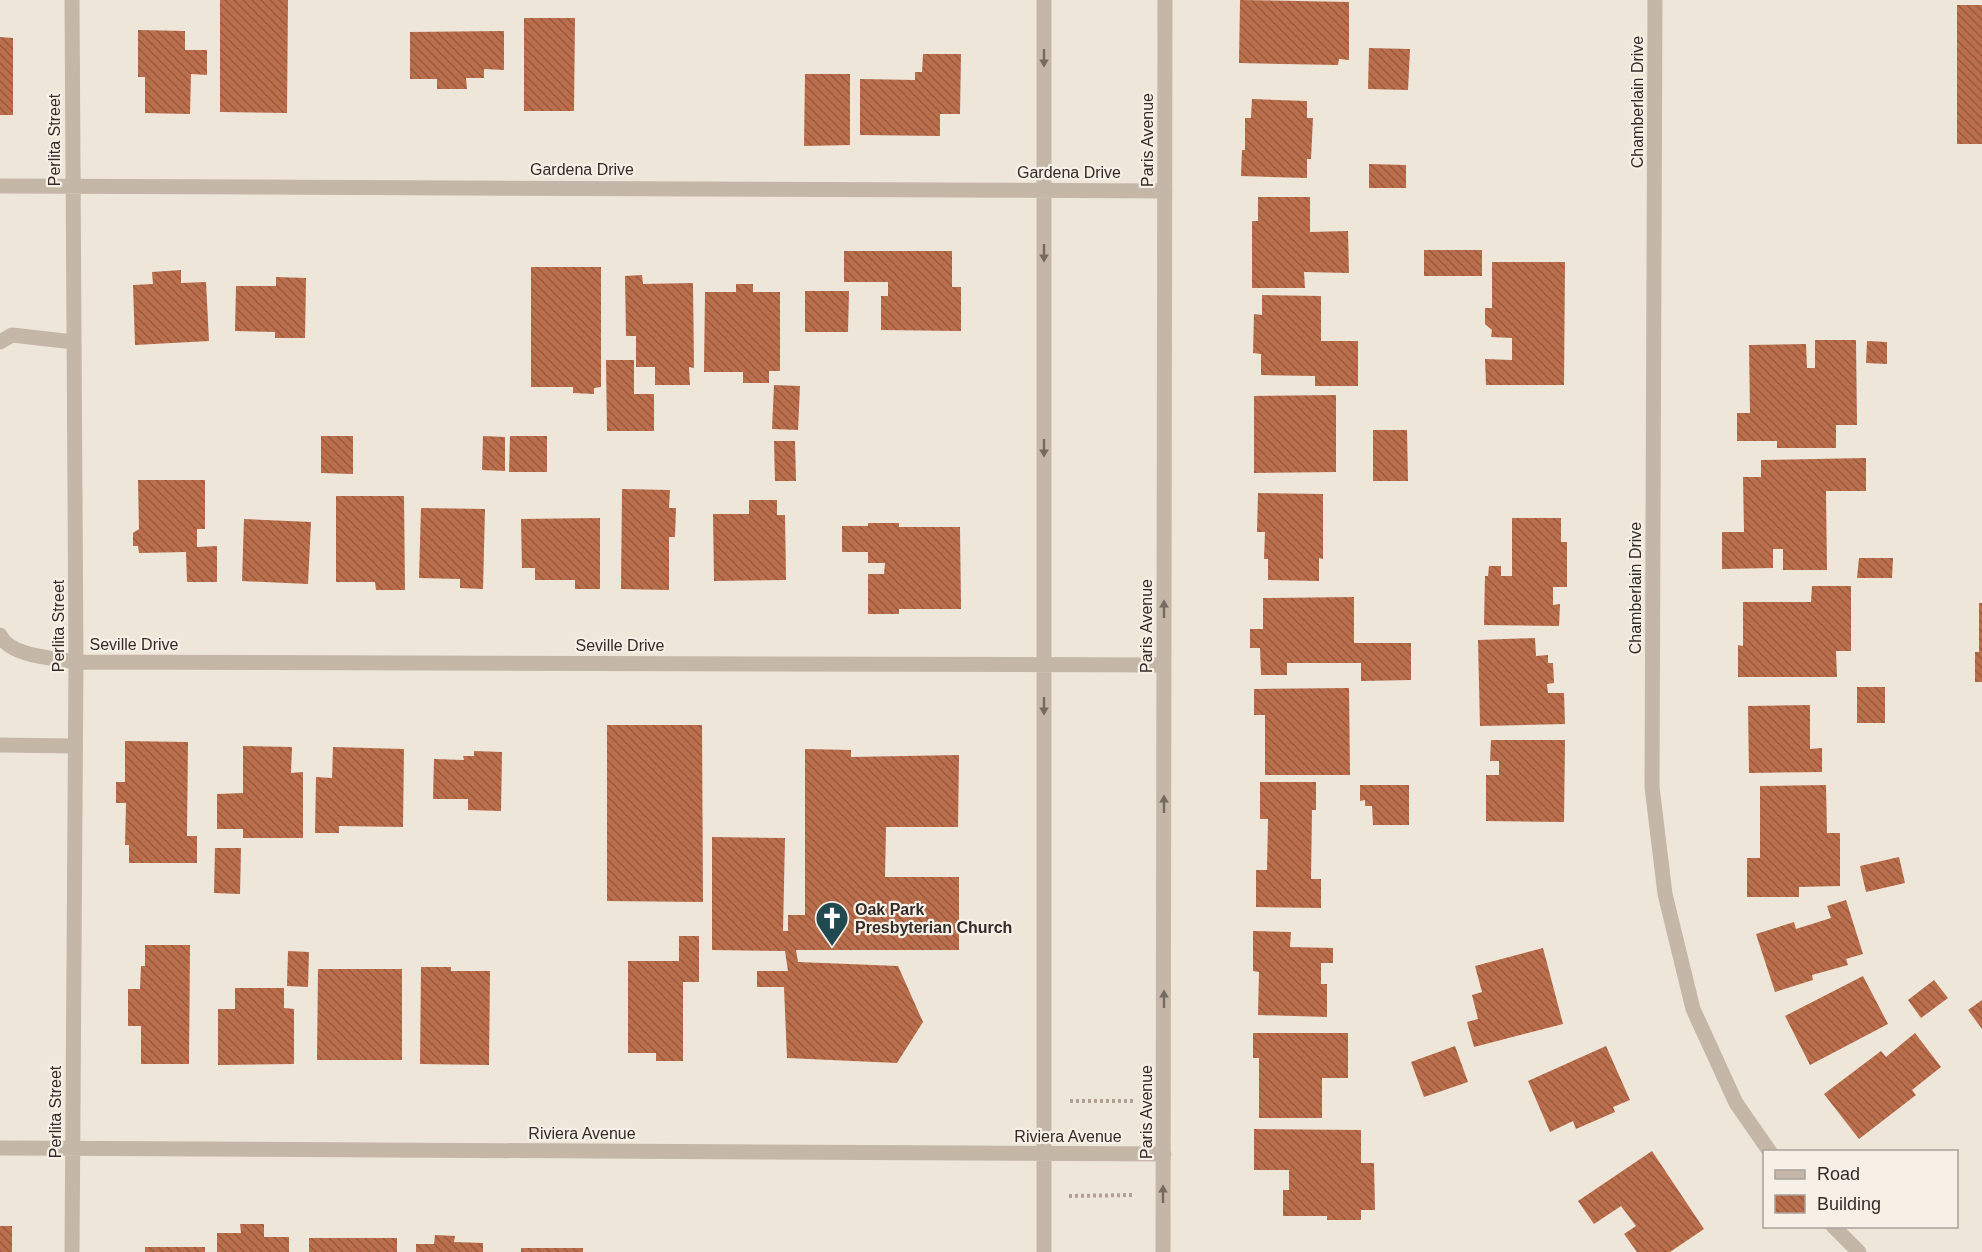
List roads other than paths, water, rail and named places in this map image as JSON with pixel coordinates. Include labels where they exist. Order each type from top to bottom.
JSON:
[{"type":"street","name":"Perlita Street","points":[[72,0],[76,662],[72,1252]]},
{"type":"street","points":[[1044,0],[1044,1252]]},
{"type":"street","name":"Paris Avenue","points":[[1163,1252],[1165,0]]},
{"type":"street","name":"Chamberlain Drive","points":[[1655,0],[1652,787],[1665,894],[1693,1009],[1736,1103],[1769,1150]]},
{"type":"street","name":"Gardena Drive","points":[[0,186],[1165,191]]},
{"type":"street","points":[[0,342],[12,335],[74,342]]},
{"type":"street","name":"Seville Drive","points":[[0,635],[14,650],[76,662],[1164,665]]},
{"type":"street","points":[[0,745],[75,746]]},
{"type":"street","name":"Riviera Avenue","points":[[0,1148],[1164,1154]]},
{"type":"street","points":[[1834,1228],[1859,1252]]},
{"type":"place","name":"Oak Park Presbyterian Church","points":[[832,947]]}]
